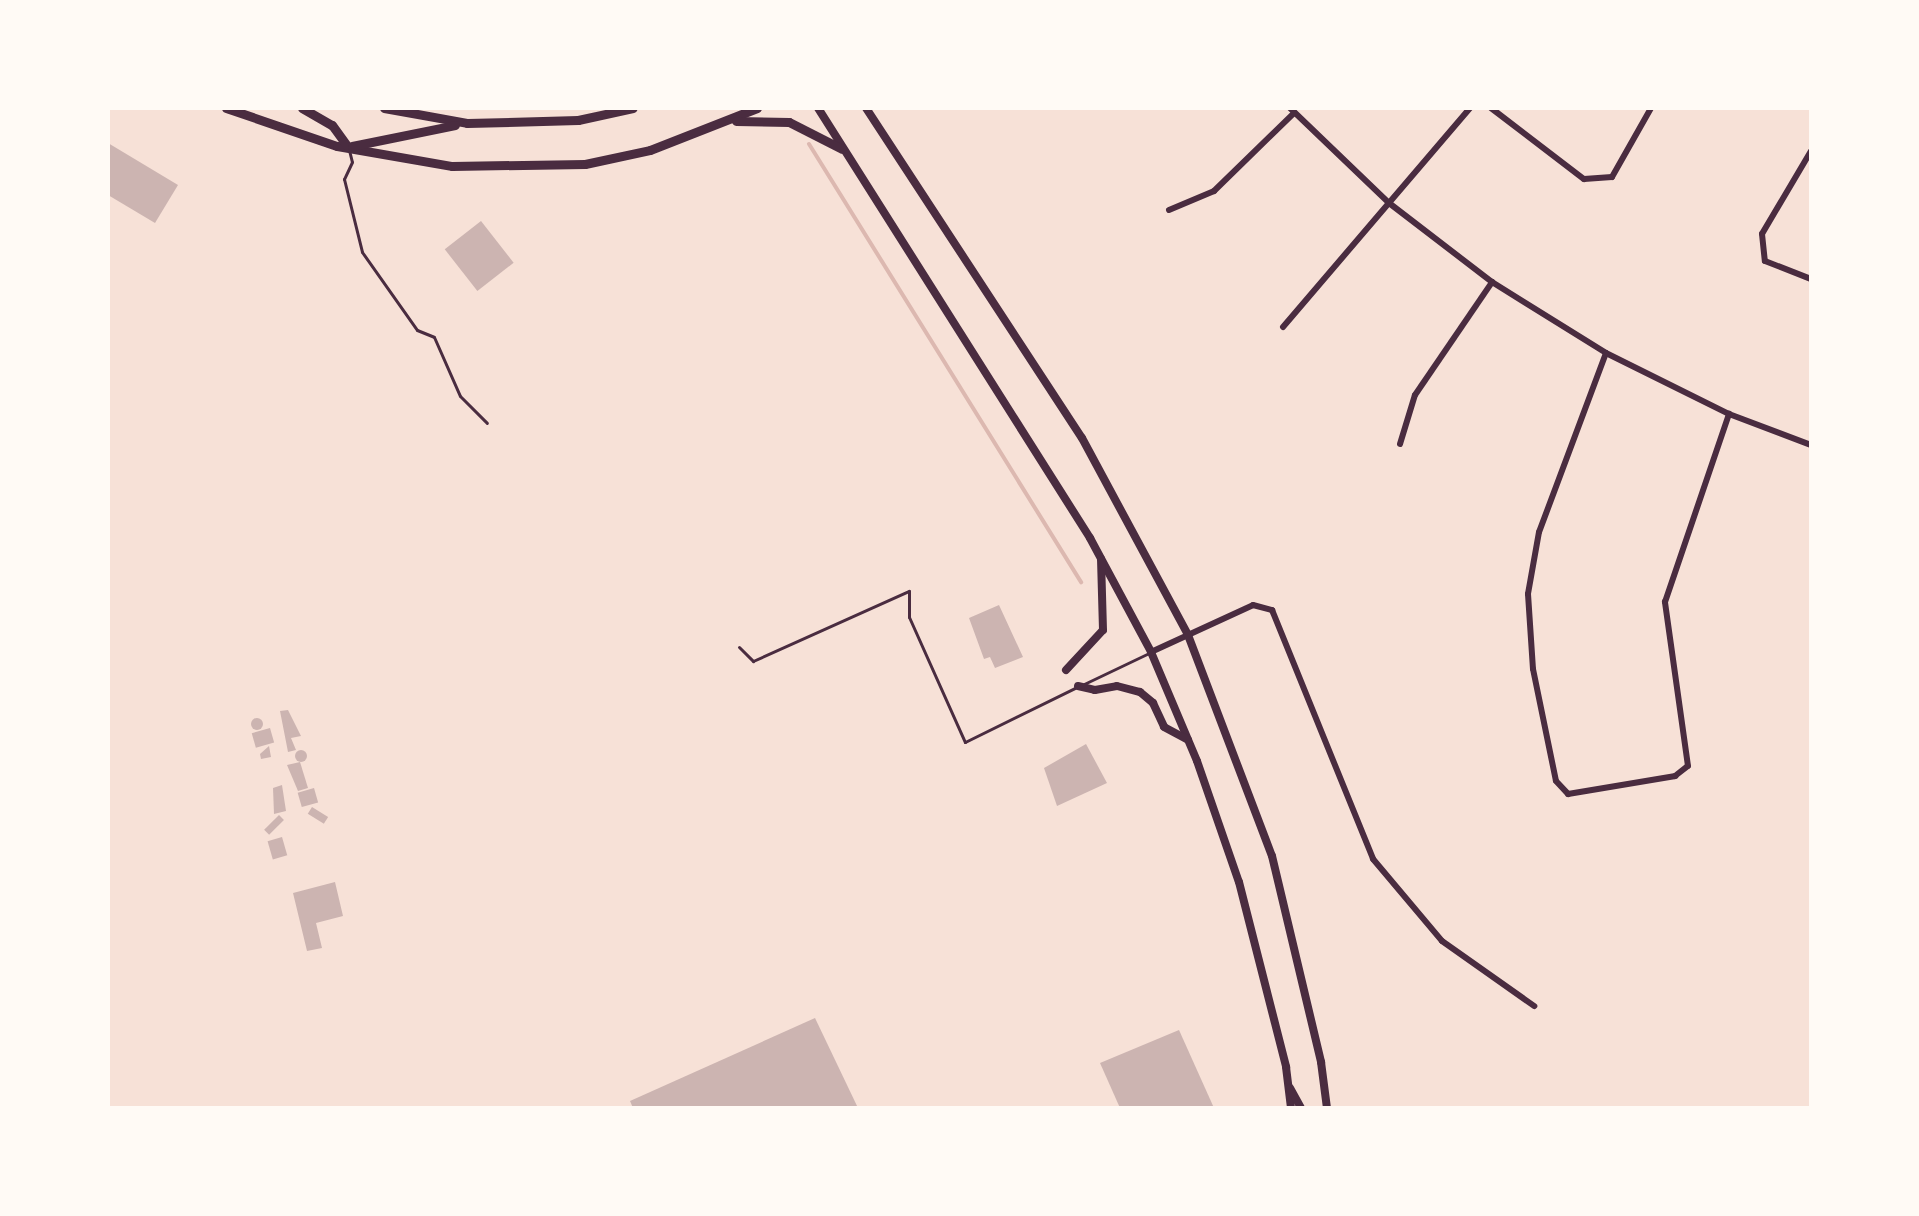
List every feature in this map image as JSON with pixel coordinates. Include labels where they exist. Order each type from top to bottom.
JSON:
[{"type":"main road","points":[[226,108],[348,147],[452,166],[585,164],[650,150],[757,108]]},
{"type":"main road","points":[[302,108],[332,125],[348,147]]},
{"type":"main road","points":[[384,108],[467,123]]},
{"type":"main road","points":[[348,147],[467,123],[578,120],[633,108]]},
{"type":"main road","points":[[818,108],[1101,559],[1151,652],[1189,741],[1239,882],[1288,1083],[1291,1108]]},
{"type":"main road","points":[[866,108],[1082,438],[1188,635],[1272,856],[1321,1062],[1327,1108]]},
{"type":"main road","points":[[728,121],[789,122],[842,149]]},
{"type":"main road","points":[[1066,670],[1103,630],[1101,559]]},
{"type":"main road","points":[[1078,686],[1095,690],[1117,686],[1140,692],[1153,703],[1164,727],[1189,741]]},
{"type":"main road","points":[[1288,1083],[1301,1108]]},
{"type":"street","points":[[1283,327],[1470,108]]},
{"type":"street","points":[[1491,108],[1584,179],[1612,177],[1651,108]]},
{"type":"street","points":[[1169,210],[1214,191],[1292,111],[1389,203],[1492,282],[1606,353],[1729,414],[1811,445]]},
{"type":"street","points":[[1811,151],[1762,234],[1765,261],[1811,279]]},
{"type":"street","points":[[1400,444],[1415,395],[1492,282]]},
{"type":"street","points":[[1606,353],[1539,532],[1528,594],[1533,669],[1556,781],[1568,794],[1675,776],[1688,766],[1665,602],[1729,414]]},
{"type":"street","points":[[1151,652],[1253,605],[1272,610],[1373,859],[1442,941],[1534,1006]]},
{"type":"lane","points":[[348,147],[352,162],[344,179],[362,252],[417,330],[434,337],[460,396],[487,423]]},
{"type":"lane","points":[[739,647],[753,661],[909,591],[913,599],[909,617],[965,742],[1151,652]]},
{"type":"building","points":[[108,143],[178,185],[155,223],[108,195]]},
{"type":"building","points":[[481,221],[514,263],[477,291],[445,249]]},
{"type":"building","points":[[999,605],[1023,657],[995,668],[990,657],[984,659],[969,618]]},
{"type":"building","points":[[288,710],[301,736],[291,738],[296,750],[288,752],[280,711]]},
{"type":"building","points":[[257,718],[263,724],[257,730],[251,724]]},
{"type":"building","points":[[270,728],[274,742],[256,748],[252,733]]},
{"type":"building","points":[[1086,744],[1107,783],[1057,806],[1044,768]]},
{"type":"building","points":[[269,746],[271,757],[261,759],[260,754]]},
{"type":"building","points":[[301,750],[307,756],[301,762],[295,756]]},
{"type":"building","points":[[300,762],[308,788],[298,791],[287,765]]},
{"type":"building","points":[[282,785],[286,811],[274,814],[273,788]]},
{"type":"building","points":[[314,788],[318,802],[302,807],[298,793]]},
{"type":"building","points":[[312,807],[328,817],[324,824],[308,814]]},
{"type":"building","points":[[279,815],[284,820],[269,835],[264,830]]},
{"type":"building","points":[[282,837],[287,855],[273,859],[268,841]]},
{"type":"building","points":[[335,882],[343,916],[316,923],[322,948],[307,951],[293,893]]},
{"type":"building","points":[[815,1018],[858,1108],[633,1108],[630,1101]]},
{"type":"building","points":[[1179,1030],[1214,1108],[1120,1108],[1100,1063]]},
{"type":"waterway","points":[[809,144],[1081,582]]}]
